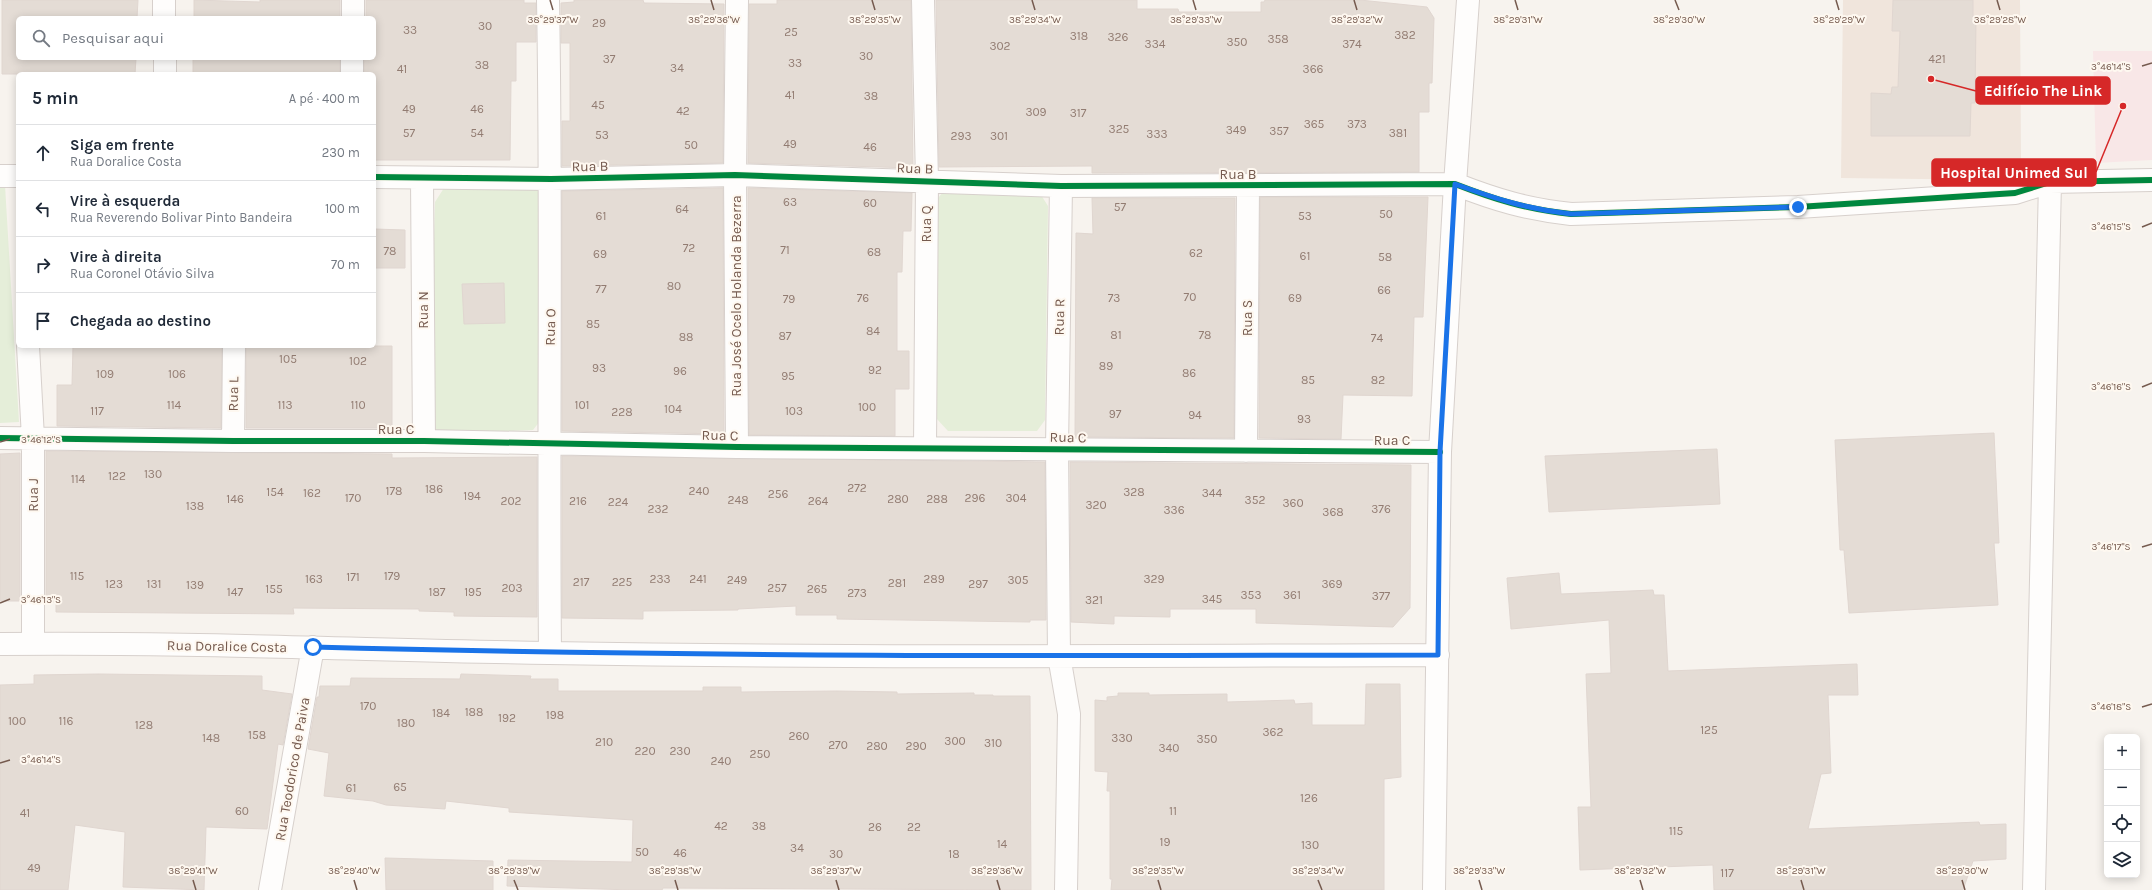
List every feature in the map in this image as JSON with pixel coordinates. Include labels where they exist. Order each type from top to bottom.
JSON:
[{"type":"street","points":[[164,0],[164,16]]},
{"type":"street","points":[[353,0],[353,16]]},
{"type":"street","name":"Rua O","points":[[548,0],[551,179],[548,443],[550,653]]},
{"type":"street","name":"Rua José Ocelo Holanda Bezerra","points":[[736,448],[735,175],[737,0]]},
{"type":"street","name":"Rua Q","points":[[923,0],[926,181],[925,448]]},
{"type":"street","points":[[1434,890],[1440,452],[1455,184],[1468,0]]},
{"type":"street","points":[[165,60],[165,72]]},
{"type":"street","points":[[352,60],[352,72]]},
{"type":"street","name":"Rua B","points":[[376,177],[422,179],[551,179],[735,175],[1061,186],[1455,184]]},
{"type":"street","points":[[0,176],[16,176]]},
{"type":"street","name":"Rua N","points":[[422,179],[424,441]]},
{"type":"street","points":[[1455,184],[1499,201],[1536,210],[1571,214],[1798,207],[2015,193],[2050,182],[2152,180]]},
{"type":"street","points":[[2034,890],[2050,182]]},
{"type":"street","name":"Rua R","points":[[1061,186],[1057,448],[1059,656],[1069,714],[1066,890]]},
{"type":"street","name":"Rua S","points":[[1246,451],[1248,186]]},
{"type":"street","name":"Rua J","points":[[28,348],[33,438],[33,644]]},
{"type":"street","name":"Rua L","points":[[233,441],[234,348]]},
{"type":"street","name":"Rua C","points":[[0,438],[233,441],[424,441],[736,448],[1057,448],[1440,452]]},
{"type":"street","name":"Rua Doralice Costa","points":[[0,644],[313,647],[550,653],[1059,656],[1438,655]]},
{"type":"street","name":"Rua Teodorico de Paiva","points":[[270,890],[313,647]]},
{"type":"shaded area","points":[[1843,0],[2020,0],[2021,158],[2000,180],[1841,178]]},
{"type":"shaded area","points":[[2093,51],[2152,51],[2152,160],[2096,163]]},
{"type":"green space","points":[[535,184],[539,191],[540,421],[533,430],[437,434],[429,426],[435,202],[444,188]]},
{"type":"green space","points":[[5,185],[19,422],[0,423],[0,186]]},
{"type":"green space","points":[[943,192],[1041,195],[1048,206],[1045,420],[1037,431],[948,431],[936,418],[935,202]]},
{"type":"building","points":[[2,0],[138,0],[137,16],[16,16],[16,60],[136,60],[135,72],[16,72],[16,74],[2,74]]},
{"type":"building","points":[[194,0],[260,2],[260,0],[340,0],[340,16],[194,16]]},
{"type":"building","points":[[366,0],[524,0],[524,3],[536,3],[536,42],[516,42],[516,81],[511,81],[510,160],[376,160],[376,72],[364,72],[364,60],[376,60],[376,16],[366,16]]},
{"type":"building","points":[[574,0],[643,0],[644,3],[724,4],[723,163],[562,166],[562,121],[570,121],[570,43],[561,43],[561,3],[574,2]]},
{"type":"building","points":[[777,0],[911,0],[913,168],[748,163],[749,4],[777,4]]},
{"type":"building","points":[[936,0],[1137,0],[1137,9],[1178,9],[1179,12],[1261,12],[1261,2],[1264,2],[1265,0],[1360,0],[1427,7],[1434,18],[1432,83],[1429,83],[1429,112],[1419,112],[1419,172],[1092,173],[1092,166],[939,167]]},
{"type":"building","points":[[1893,0],[1973,0],[1973,17],[1976,17],[1975,103],[1971,103],[1970,136],[1871,136],[1871,93],[1891,94],[1892,87],[1898,87],[1900,31],[1892,31]]},
{"type":"building","points":[[193,60],[340,60],[340,72],[193,72]]},
{"type":"building","points":[[723,188],[724,434],[562,431],[562,191]]},
{"type":"building","points":[[748,188],[912,193],[911,231],[903,231],[902,272],[897,272],[897,351],[909,351],[909,389],[895,389],[895,436],[749,435]]},
{"type":"building","points":[[1260,197],[1428,197],[1423,317],[1414,317],[1412,396],[1343,395],[1341,439],[1259,438]]},
{"type":"building","points":[[1092,198],[1235,198],[1234,438],[1075,437],[1076,233],[1093,234]]},
{"type":"building","points":[[376,229],[405,230],[405,268],[376,268]]},
{"type":"building","points":[[504,283],[505,323],[464,324],[462,284]]},
{"type":"building","points":[[376,346],[392,346],[392,428],[246,428],[246,348],[376,348]]},
{"type":"building","points":[[73,348],[222,348],[221,428],[57,426],[57,385],[72,385]]},
{"type":"building","points":[[1994,433],[1999,543],[1994,543],[1998,605],[1849,613],[1844,550],[1840,550],[1835,440]]},
{"type":"building","points":[[1717,449],[1720,504],[1549,512],[1545,456]]},
{"type":"building","points":[[46,451],[392,454],[392,458],[537,457],[537,617],[454,616],[454,612],[419,611],[419,609],[293,608],[294,614],[56,612],[56,602],[46,601]]},
{"type":"building","points":[[20,453],[20,601],[0,601],[0,454]]},
{"type":"building","points":[[562,456],[1045,462],[1046,620],[1030,620],[1030,622],[837,619],[837,615],[796,615],[796,606],[738,610],[643,611],[643,619],[562,618]]},
{"type":"building","points":[[1070,462],[1411,465],[1410,608],[1393,627],[1256,623],[1256,609],[1170,609],[1170,617],[1114,616],[1114,624],[1071,622]]},
{"type":"building","points":[[1559,573],[1561,594],[1653,590],[1654,595],[1664,595],[1668,671],[1857,664],[1858,695],[1828,695],[1831,773],[1821,774],[1808,829],[1979,822],[1980,825],[2006,824],[2006,859],[1973,861],[1963,890],[1714,890],[1713,865],[1580,870],[1578,807],[1591,807],[1586,674],[1611,673],[1609,620],[1511,629],[1507,578]]},
{"type":"building","points":[[99,674],[262,676],[262,690],[292,694],[283,745],[278,744],[267,829],[206,827],[204,890],[123,887],[125,832],[75,825],[68,890],[0,890],[0,685],[34,684],[34,675]]},
{"type":"building","points":[[461,674],[531,676],[530,679],[558,679],[558,691],[703,691],[703,687],[741,687],[741,692],[836,691],[897,692],[897,694],[974,693],[974,695],[1030,696],[1031,890],[663,888],[662,890],[632,890],[507,886],[508,860],[632,862],[633,820],[509,812],[509,808],[446,801],[445,809],[386,805],[373,801],[324,796],[329,753],[308,749],[320,686],[350,686],[351,678],[460,679]]},
{"type":"building","points":[[1366,684],[1400,684],[1401,777],[1384,779],[1384,890],[1111,890],[1110,791],[1107,791],[1108,772],[1095,771],[1095,700],[1107,701],[1107,697],[1118,696],[1118,693],[1149,693],[1149,695],[1227,694],[1227,702],[1294,700],[1295,704],[1312,703],[1312,725],[1365,725]]},
{"type":"building","points":[[385,858],[493,861],[493,890],[386,890]]},
{"type":"cycle path","points":[[376,177],[551,179],[735,175],[1061,186],[1455,184],[1484,195],[1512,203],[1571,214],[1798,207],[2015,193],[2050,182],[2152,180]]},
{"type":"cycle path","points":[[0,438],[233,441],[424,441],[737,447],[1440,452]]},
{"type":"place","name":"Edifício The Link","points":[[1931,79]]},
{"type":"place","name":"Hospital Unimed Sul","points":[[2123,106]]},
{"type":"route","points":[[313,647],[550,653],[1059,656],[1438,655],[1440,452],[1455,184],[1499,201],[1536,210],[1571,214],[1798,207]]}]
